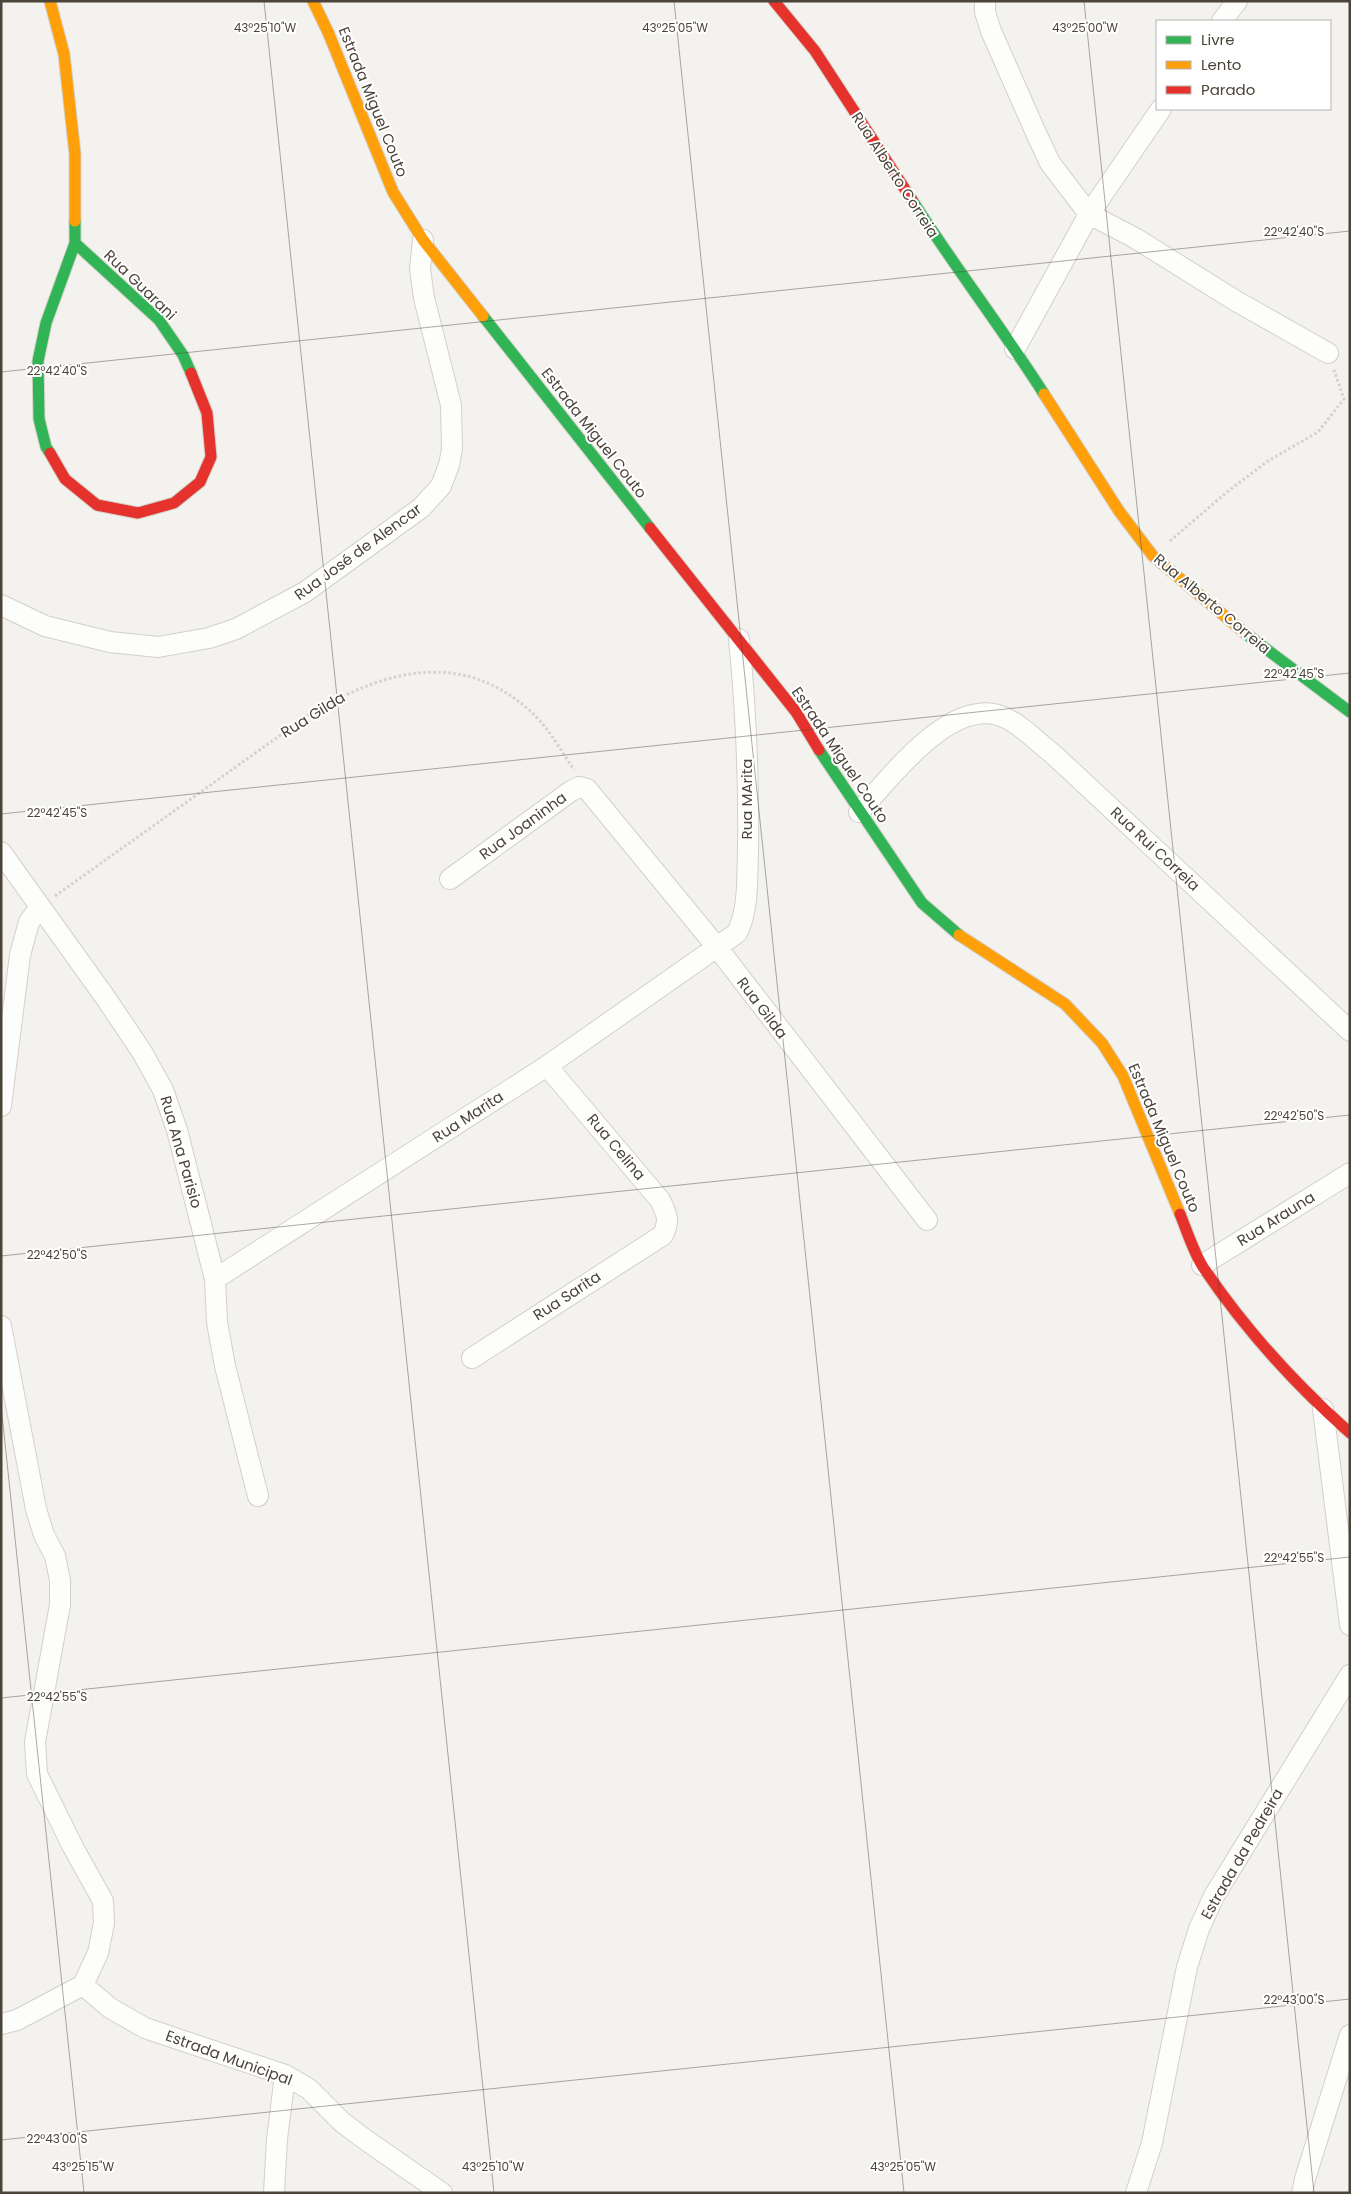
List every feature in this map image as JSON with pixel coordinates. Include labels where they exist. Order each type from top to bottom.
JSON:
[{"type":"street","name":"Rua Guarani","points":[[50,1],[64,54],[75,154],[75,243],[46,323],[38,361],[39,419],[46,447],[65,479],[97,504],[138,513],[174,503],[200,482],[211,457],[207,413],[183,354],[159,320],[75,243]]},
{"type":"street","name":"Estrada Miguel Couto","points":[[313,1],[328,32],[393,192],[423,240],[796,712],[833,773],[922,904],[951,930],[1064,1004],[1102,1043],[1124,1076],[1159,1166],[1202,1265],[1255,1336],[1322,1409],[1347,1427]]},
{"type":"street","name":"Rua Alberto Correia","points":[[774,1],[815,51],[952,264],[1015,349],[1119,511],[1153,556],[1243,632],[1350,712]]},
{"type":"street","points":[[985,1],[985,12],[991,31],[1050,163],[1089,214],[1135,238],[1236,301],[1328,353]]},
{"type":"street","points":[[1223,20],[1237,1]]},
{"type":"street","points":[[1015,349],[1089,214],[1160,110]]},
{"type":"street","name":"Rua José de Alencar","points":[[1,605],[45,626],[110,642],[158,647],[209,638],[236,629],[305,592],[421,508],[441,486],[449,465],[452,450],[451,405],[424,298],[420,269],[423,240]]},
{"type":"street","name":"Rua MArita","points":[[716,946],[737,933],[742,924],[745,893],[749,794],[745,701],[739,639]]},
{"type":"street","name":"Rua Rui Correia","points":[[860,812],[902,763],[942,729],[958,719],[977,714],[996,715],[1009,720],[1054,755],[1350,1031]]},
{"type":"street","name":"Rua Joaninha","points":[[450,879],[571,791],[579,787],[592,793]]},
{"type":"street","name":"Rua Gilda","points":[[592,793],[627,840],[716,946],[927,1220]]},
{"type":"street","name":"Rua Ana Parisio","points":[[1,852],[137,1044],[163,1090],[177,1130],[215,1279],[217,1322],[225,1366],[258,1496]]},
{"type":"street","points":[[1,1106],[20,955],[29,922],[40,907]]},
{"type":"street","name":"Rua Marita","points":[[215,1279],[547,1066],[716,946]]},
{"type":"street","name":"Rua Celina","points":[[547,1066],[660,1200],[668,1215],[668,1225],[662,1235]]},
{"type":"street","name":"Rua Arauna","points":[[1202,1265],[1350,1173]]},
{"type":"street","name":"Rua Sarita","points":[[472,1358],[662,1235]]},
{"type":"street","points":[[1,1326],[36,1509],[44,1535],[55,1556],[60,1580],[60,1605],[35,1742],[37,1774],[73,1847],[103,1901],[104,1923],[98,1953],[83,1985],[17,2020],[1,2024]]},
{"type":"street","points":[[1322,1409],[1350,1625]]},
{"type":"street","name":"Estrada da Pedreira","points":[[1136,2193],[1152,2143],[1187,1967],[1199,1929],[1214,1896],[1350,1675]]},
{"type":"street","name":"Estrada Municipal","points":[[83,1985],[110,2008],[145,2028],[285,2075],[309,2089],[342,2122],[363,2138],[442,2193]]},
{"type":"street","points":[[1302,2193],[1350,2035]]},
{"type":"street","points":[[274,2193],[277,2139],[285,2075]]},
{"type":"street","points":[[1328,2105],[1350,2091]]},
{"type":"path","points":[[1153,556],[1227,492],[1268,461],[1318,432],[1344,399],[1328,353]]},
{"type":"path","name":"Rua Gilda","points":[[40,907],[310,714],[337,698],[370,684],[408,674],[452,672],[495,686],[528,709],[551,735],[592,793]]},
{"type":"traffic: fast","points":[[912,200],[1044,394]]},
{"type":"traffic: fast","points":[[50,453],[46,447],[39,419],[38,361],[46,323],[75,243],[75,221]]},
{"type":"traffic: fast","points":[[75,243],[159,320],[183,355],[191,373]]},
{"type":"traffic: fast","points":[[483,316],[650,528]]},
{"type":"traffic: fast","points":[[1245,633],[1350,712]]},
{"type":"traffic: fast","points":[[819,750],[922,903],[959,935]]},
{"type":"traffic: slow","points":[[50,1],[64,54],[75,154],[75,221]]},
{"type":"traffic: slow","points":[[313,1],[328,32],[393,192],[423,240],[483,316]]},
{"type":"traffic: slow","points":[[1044,394],[1119,511],[1153,556],[1245,633]]},
{"type":"traffic: slow","points":[[959,935],[1065,1004],[1102,1043],[1123,1076],[1180,1214]]},
{"type":"traffic: jam","points":[[774,1],[815,51],[912,200]]},
{"type":"traffic: jam","points":[[50,453],[65,479],[97,505],[138,513],[174,503],[200,482],[211,457],[207,413],[191,373]]},
{"type":"traffic: jam","points":[[650,528],[796,712],[819,750]]},
{"type":"traffic: jam","points":[[1180,1214],[1199,1261],[1236,1312],[1271,1355],[1350,1433]]}]
